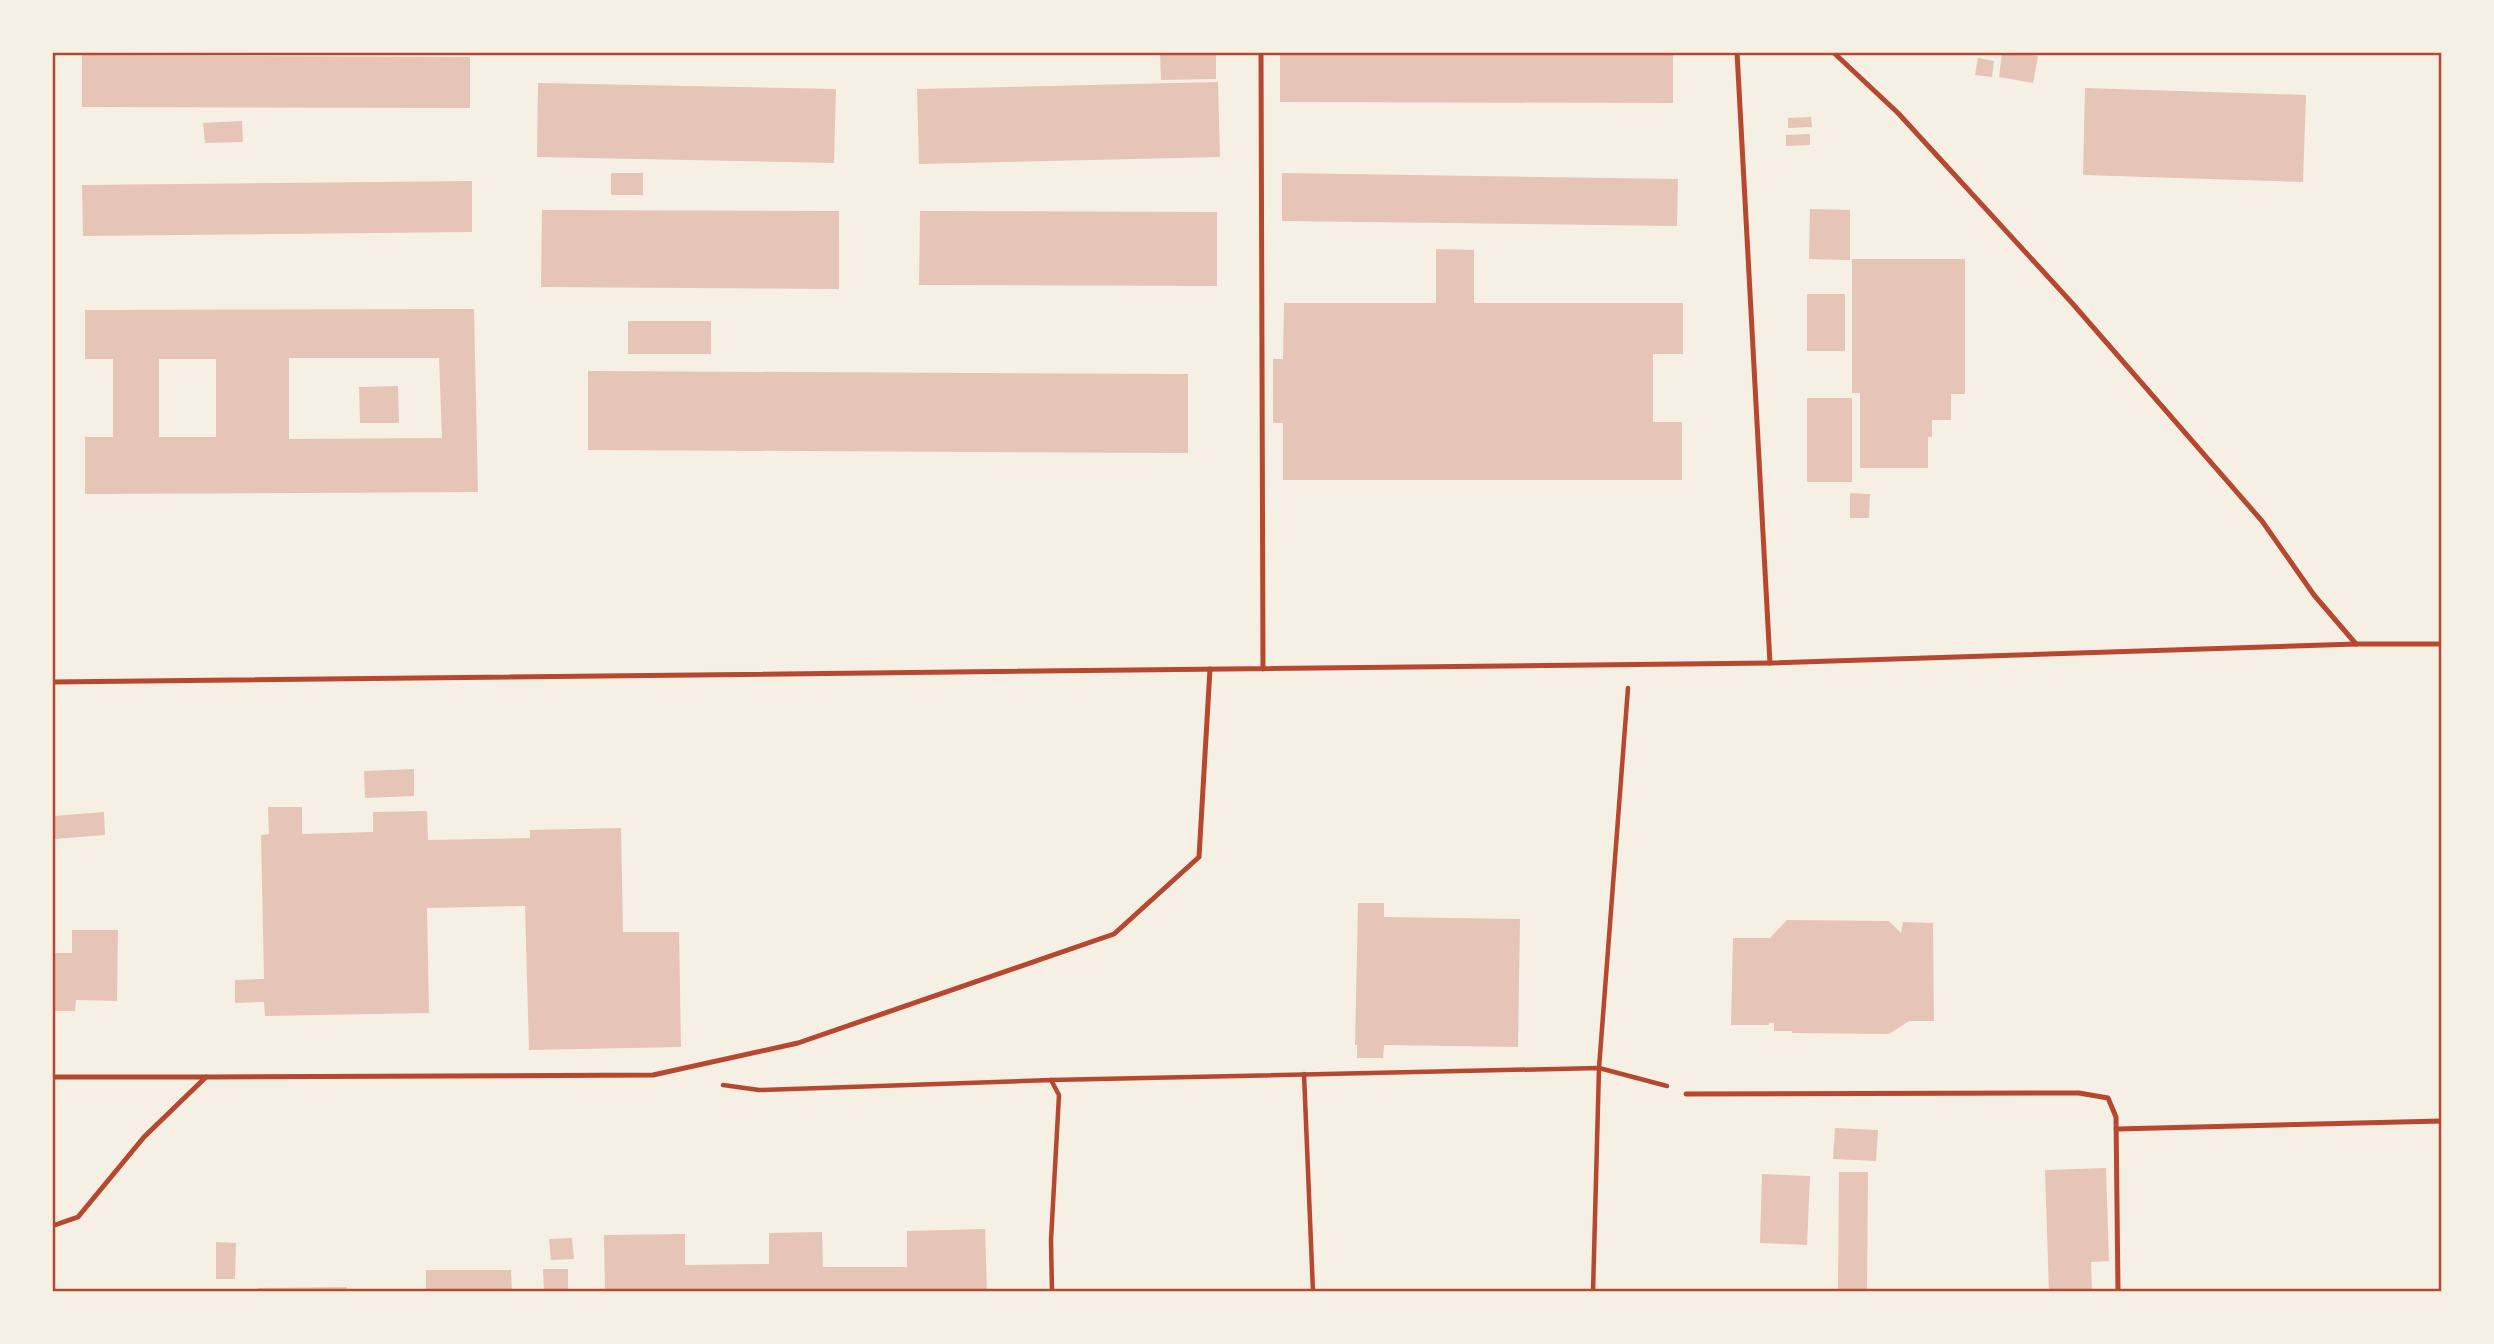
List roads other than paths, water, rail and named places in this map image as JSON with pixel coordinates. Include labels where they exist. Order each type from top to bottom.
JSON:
[{"type":"lane","points":[[1261,52],[1263,669]]},
{"type":"lane","points":[[1737,52],[1770,663]]},
{"type":"lane","points":[[1833,52],[1898,113],[2072,303],[2262,521],[2314,595],[2356,644]]},
{"type":"lane","points":[[52,682],[1770,663],[2356,644],[2441,644]]},
{"type":"lane","points":[[52,1076],[653,1075],[798,1043],[1114,934],[1199,857],[1210,669]]},
{"type":"lane","points":[[52,1226],[78,1217],[144,1137],[206,1077]]},
{"type":"lane","points":[[1686,1094],[2079,1093],[2108,1098],[2116,1117],[2118,1292]]},
{"type":"lane","points":[[2116,1129],[2441,1121]]}]
